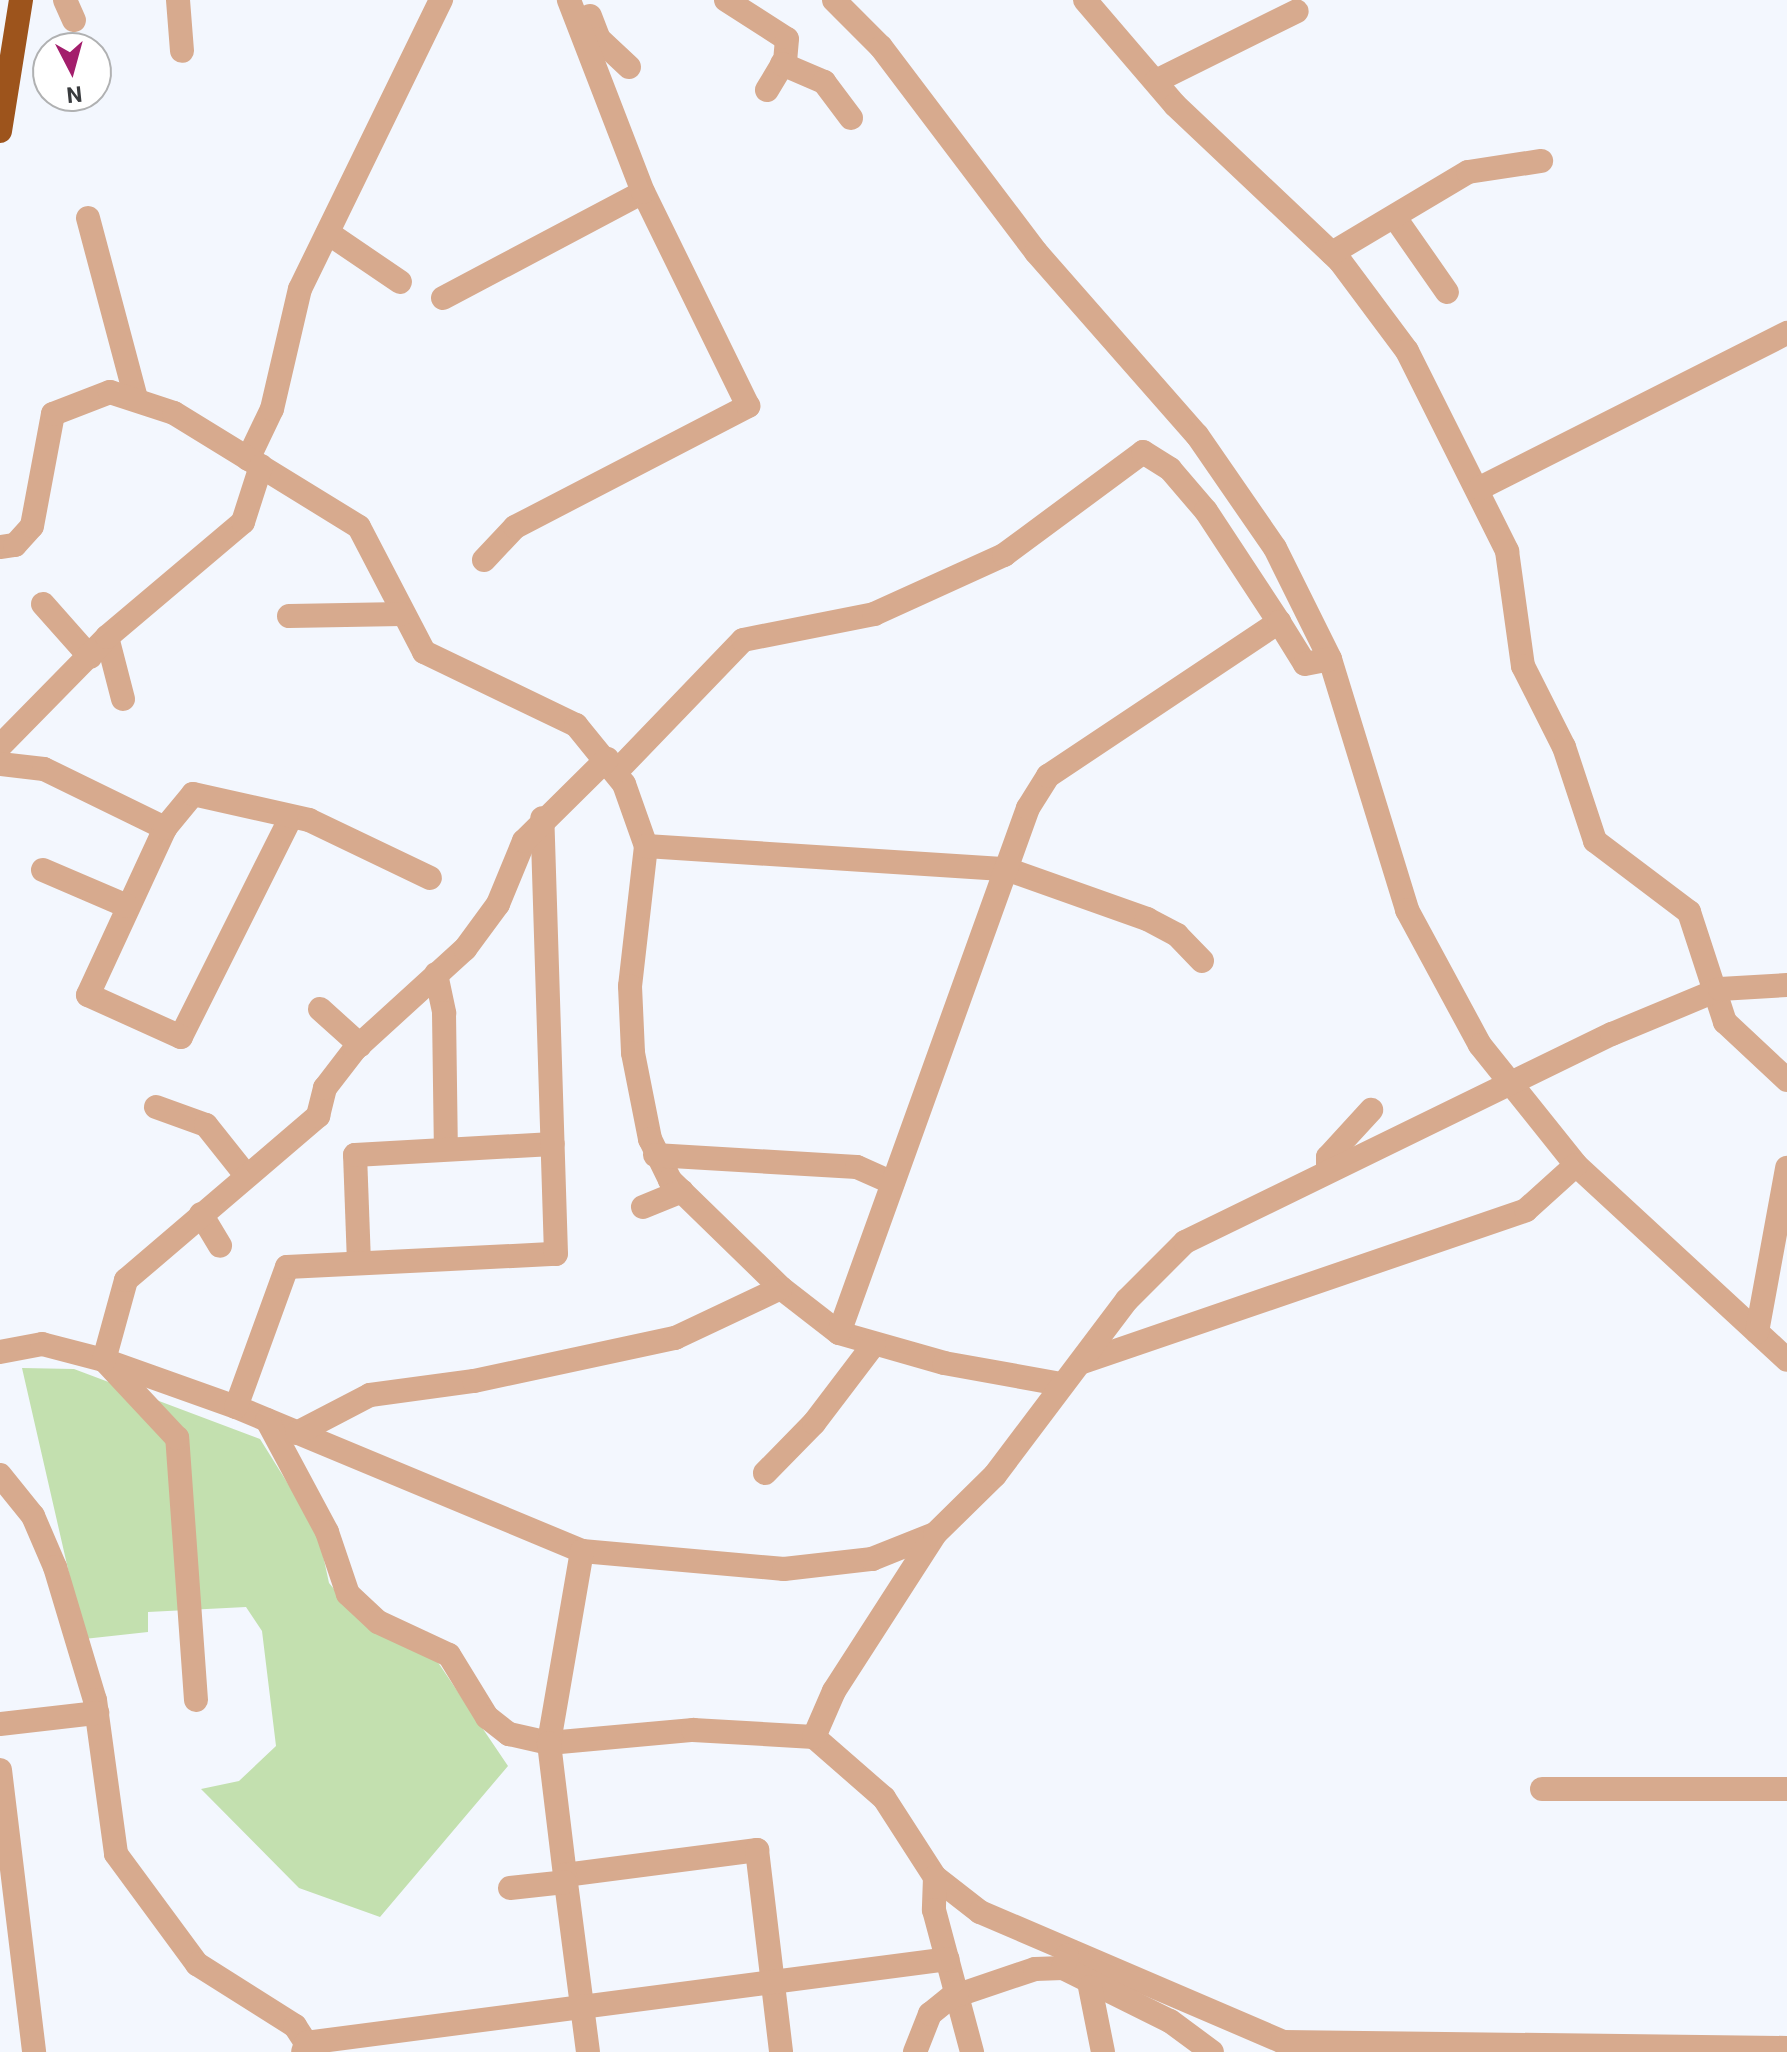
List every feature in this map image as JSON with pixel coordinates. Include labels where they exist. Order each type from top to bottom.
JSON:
[{"type":"highway","points":[[0,131],[21,0]]},
{"type":"street","points":[[178,0],[182,51]]},
{"type":"street","points":[[0,746],[107,637],[243,522],[254,462],[272,409],[300,289],[441,0]]},
{"type":"street","points":[[484,560],[515,527],[748,406],[643,192],[569,0]]},
{"type":"street","points":[[581,0],[599,39],[629,67]]},
{"type":"street","points":[[726,0],[779,29],[788,47],[767,90]]},
{"type":"street","points":[[834,0],[881,47],[1036,252],[1197,435],[1275,548],[1330,659],[1407,910],[1449,998],[1505,1081],[1576,1165],[1787,1360]]},
{"type":"street","points":[[1085,0],[1156,81],[1332,253],[1407,351],[1441,428],[1480,488],[1507,551],[1523,666],[1564,747],[1595,841],[1689,912],[1720,989],[1725,1022],[1787,1080]]},
{"type":"street","points":[[1156,81],[1297,11]]},
{"type":"street","points":[[782,64],[824,82],[851,118]]},
{"type":"street","points":[[1332,253],[1396,219],[1468,172],[1541,161]]},
{"type":"street","points":[[443,298],[643,192]]},
{"type":"street","points":[[88,218],[135,395]]},
{"type":"street","points":[[1396,219],[1447,292]]},
{"type":"street","points":[[328,233],[400,282]]},
{"type":"street","points":[[1480,488],[1787,333]]},
{"type":"street","points":[[0,547],[15,545],[32,526],[58,408],[88,395],[135,395],[254,462],[359,527],[402,614],[437,662],[537,701],[576,725],[612,766],[646,846],[631,1024],[655,1155],[682,1191],[781,1288],[839,1333],[874,1344],[1061,1384]]},
{"type":"street","points":[[104,1360],[126,1280],[245,1174],[318,1116],[325,1088],[360,1045],[436,974],[498,904],[542,818],[612,766],[743,640],[874,614],[1004,555],[1143,452],[1170,469],[1206,511],[1305,664],[1330,659]]},
{"type":"street","points":[[43,604],[90,657]]},
{"type":"street","points":[[289,616],[402,614]]},
{"type":"street","points":[[839,1333],[1006,869],[1048,776],[1279,622]]},
{"type":"street","points":[[107,637],[123,699]]},
{"type":"street","points":[[0,764],[44,769],[165,828]]},
{"type":"street","points":[[291,817],[181,1037],[88,995],[165,828],[193,794],[291,817],[430,878]]},
{"type":"street","points":[[236,1407],[287,1267],[556,1254],[542,818]]},
{"type":"street","points":[[646,846],[1006,869],[1147,919],[1177,935],[1202,961]]},
{"type":"street","points":[[43,870],[127,906]]},
{"type":"street","points":[[436,974],[444,1013],[446,1149]]},
{"type":"street","points":[[814,1737],[834,1691],[935,1534],[995,1475],[1127,1300],[1185,1242],[1505,1081],[1720,989],[1787,985]]},
{"type":"street","points":[[320,1009],[360,1045]]},
{"type":"street","points":[[156,1107],[206,1125],[245,1174]]},
{"type":"street","points":[[1328,1169],[1328,1157],[1371,1110]]},
{"type":"street","points":[[359,1263],[355,1155],[553,1144]]},
{"type":"street","points":[[655,1155],[857,1167],[893,1183]]},
{"type":"street","points":[[1083,1362],[1526,1210],[1576,1165]]},
{"type":"street","points":[[1757,1332],[1787,1168]]},
{"type":"street","points":[[643,1207],[682,1191]]},
{"type":"street","points":[[201,1214],[220,1246]]},
{"type":"street","points":[[297,1433],[370,1395],[474,1381],[675,1338],[781,1288]]},
{"type":"street","points":[[0,1352],[42,1344],[104,1360],[236,1407],[582,1551],[784,1569],[872,1559],[935,1534]]},
{"type":"street","points":[[765,1473],[814,1423],[874,1344]]},
{"type":"street","points":[[104,1360],[177,1438],[196,1700]]},
{"type":"street","points":[[267,1420],[327,1532],[348,1594],[378,1622],[449,1655],[498,1727],[549,1743],[693,1730],[814,1737],[884,1798],[935,1877],[1003,1925],[1066,1961],[1283,2042],[1787,2048]]},
{"type":"street","points":[[0,1475],[42,1531],[97,1713],[116,1854],[211,1978],[295,2026],[304,2048],[773,1980],[948,1959]]},
{"type":"street","points":[[582,1551],[549,1743],[588,2052]]},
{"type":"street","points":[[0,1724],[97,1713]]},
{"type":"street","points":[[0,1770],[34,2052]]},
{"type":"street","points":[[1542,1789],[1787,1789]]},
{"type":"street","points":[[510,1888],[757,1850],[781,2052]]},
{"type":"street","points":[[935,1877],[934,1910],[972,2052]]},
{"type":"street","points":[[1066,1961],[1090,1987],[1170,2021],[1212,2052]]},
{"type":"street","points":[[915,2052],[930,2014],[957,1994],[1066,1961]]},
{"type":"street","points":[[1090,1987],[1103,2052]]},
{"type":"green space","points":[[22,1368],[74,1369],[260,1439],[318,1532],[329,1583],[359,1619],[435,1658],[508,1766],[380,1917],[299,1888],[201,1789],[239,1781],[276,1746],[262,1631],[246,1607],[148,1612],[148,1632],[84,1639]]}]
